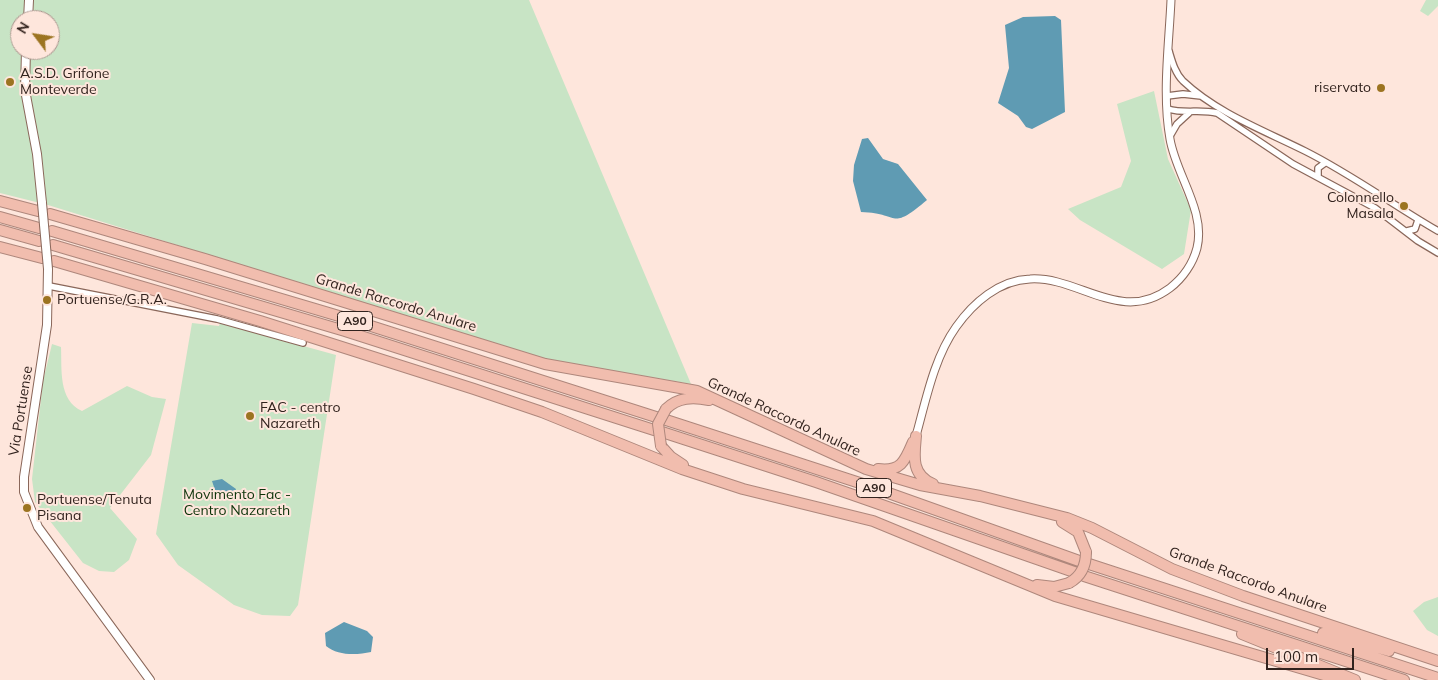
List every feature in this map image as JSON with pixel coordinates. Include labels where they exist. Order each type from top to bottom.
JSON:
[{"type":"highway","points":[[0,201],[40,207]]},
{"type":"highway","name":"Grande Raccordo Anulare","points":[[50,214],[205,259],[545,364],[682,387],[741,410],[845,461],[912,483],[980,496],[1067,518],[1190,576],[1438,662]]},
{"type":"highway","points":[[0,217],[39,228]]},
{"type":"highway","points":[[0,230],[39,241]]},
{"type":"highway","name":"Grande Raccordo Anulare","points":[[52,231],[340,316],[662,415],[1259,619],[1438,678]]},
{"type":"highway","name":"A90","points":[[53,245],[345,331],[658,431],[825,485],[1080,575],[1404,680]]},
{"type":"highway","points":[[0,247],[42,258]]},
{"type":"highway","points":[[51,265],[251,319],[474,389],[542,412],[674,466],[743,489],[873,521],[1054,596],[1341,680]]},
{"type":"highway","points":[[719,481],[676,461],[662,446],[658,428],[662,415],[676,401],[690,398],[711,400],[741,410]]},
{"type":"highway","points":[[845,461],[878,469],[895,469],[903,462],[916,436]]},
{"type":"highway","points":[[916,436],[915,465],[922,478],[936,485],[980,496]]},
{"type":"highway","points":[[845,461],[896,482],[1028,512],[1065,523],[1078,532],[1086,559],[1084,568],[1077,577],[1069,583],[1054,587],[1014,580]]},
{"type":"highway","points":[[1186,610],[1354,680]]},
{"type":"highway","points":[[1259,619],[1287,622],[1438,662]]},
{"type":"main road","name":"Via Portuense","points":[[26,60],[25,90],[37,154],[40,207],[51,265],[47,319],[24,476],[24,492],[38,527],[150,680]]},
{"type":"street","points":[[916,436],[927,395],[949,338],[970,310],[994,290],[1019,280],[1042,279],[1106,299],[1132,302],[1162,293],[1181,278],[1195,255],[1198,226],[1169,138],[1167,96],[1171,0]]},
{"type":"street","points":[[1169,51],[1174,68],[1181,80],[1201,96],[1255,128],[1325,162],[1438,231]]},
{"type":"street","points":[[1167,96],[1183,94],[1201,96]]},
{"type":"street","points":[[1168,109],[1181,113],[1204,110],[1217,113],[1293,164],[1375,208],[1408,231],[1418,241],[1438,253]]},
{"type":"street","points":[[1169,138],[1177,124],[1192,111]]},
{"type":"street","points":[[1318,176],[1318,168],[1325,162]]},
{"type":"street","points":[[1408,231],[1415,229],[1418,220]]},
{"type":"street","points":[[49,286],[217,319],[303,343]]},
{"type":"green space","points":[[0,0],[529,0],[691,384],[545,359],[48,205],[0,193]]},
{"type":"green space","points":[[1426,0],[1438,0],[1438,6],[1428,16],[1420,11]]},
{"type":"green space","points":[[1154,91],[1168,159],[1191,210],[1184,254],[1162,269],[1080,220],[1068,209],[1121,187],[1131,161],[1117,104]]},
{"type":"green space","name":"Movimento Fac - Centro Nazareth","points":[[192,323],[219,326],[220,323],[336,355],[298,605],[290,616],[262,615],[234,605],[178,565],[156,534]]},
{"type":"green space","points":[[52,344],[61,347],[65,392],[74,406],[82,411],[127,386],[152,397],[166,399],[151,455],[110,508],[137,539],[129,560],[114,572],[99,571],[83,563],[35,502],[32,479],[43,381]]},
{"type":"green space","points":[[1438,597],[1438,636],[1427,630],[1413,611],[1424,602]]},
{"type":"water","points":[[1055,16],[1061,20],[1065,112],[1032,129],[1026,127],[1018,116],[998,103],[1009,68],[1005,25],[1023,17]]},
{"type":"water","points":[[868,138],[883,159],[898,164],[927,200],[906,216],[895,218],[861,212],[853,181],[854,165],[862,139]]},
{"type":"water","points":[[222,479],[236,489],[234,496],[227,499],[216,493],[212,481]]},
{"type":"water","points":[[344,622],[367,631],[373,637],[371,652],[348,654],[336,652],[326,646],[325,633]]},
{"type":"place","name":"A.S.D. Grifone Monteverde","points":[[10,82]]},
{"type":"place","name":"riservato","points":[[1381,88]]},
{"type":"place","name":"Colonnello Masala","points":[[1404,206]]},
{"type":"place","name":"Portuense/G.R.A.","points":[[47,300]]},
{"type":"place","name":"FAC - centro Nazareth","points":[[250,416]]},
{"type":"place","name":"Portuense/Tenuta Pisana","points":[[27,508]]}]
